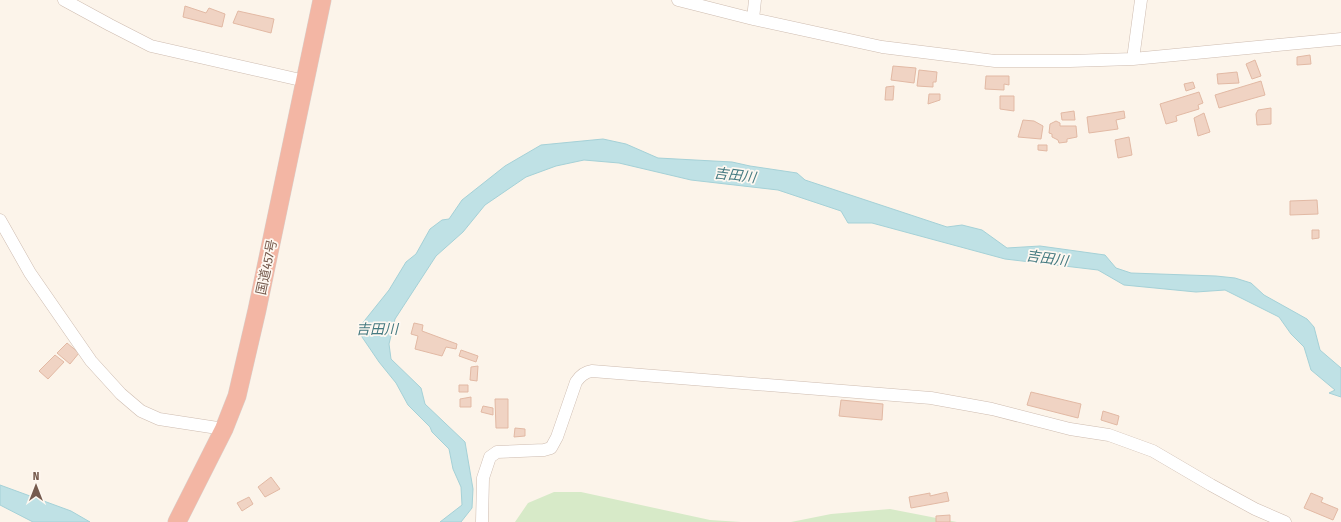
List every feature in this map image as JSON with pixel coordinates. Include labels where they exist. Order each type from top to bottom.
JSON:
[{"type":"highway","name":"国道457号","points":[[177,522],[224,429],[237,396],[244,370],[322,0]]},
{"type":"street","points":[[64,0],[152,46],[305,81]]},
{"type":"street","points":[[678,0],[752,19],[882,47],[995,61],[1133,59],[1341,39]]},
{"type":"street","points":[[752,19],[755,0]]},
{"type":"street","points":[[1133,59],[1141,0]]},
{"type":"street","points":[[0,220],[34,280],[92,361],[121,394],[142,411],[158,419],[224,429]]},
{"type":"street","points":[[482,522],[483,478],[490,457],[497,452],[544,450],[551,448],[557,438],[576,382],[581,376],[592,371],[931,398],[992,409],[1070,429],[1109,435],[1153,450],[1217,489],[1255,509],[1285,522]]},
{"type":"green space","points":[[554,492],[581,492],[710,520],[741,522],[515,522],[528,503]]},
{"type":"green space","points":[[890,509],[957,522],[791,522],[831,514]]},
{"type":"water","name":"吉田川","points":[[603,139],[626,144],[658,158],[732,162],[797,173],[805,180],[947,227],[962,225],[982,230],[1007,248],[1040,246],[1105,255],[1116,268],[1131,273],[1216,276],[1235,278],[1251,283],[1264,295],[1307,319],[1314,327],[1320,350],[1341,368],[1341,397],[1329,393],[1335,390],[1311,370],[1304,347],[1291,334],[1279,317],[1225,290],[1196,292],[1124,285],[1098,270],[1005,259],[872,223],[848,223],[841,211],[778,190],[691,180],[619,163],[584,160],[556,166],[526,177],[485,205],[463,232],[436,256],[395,319],[389,344],[391,359],[421,388],[425,404],[465,442],[473,489],[472,508],[461,522],[440,522],[462,505],[461,487],[453,469],[449,449],[408,405],[396,383],[362,337],[361,325],[389,290],[406,262],[416,254],[430,229],[442,220],[449,219],[462,200],[505,166],[541,145]]},
{"type":"water","points":[[0,485],[71,511],[90,522],[33,522],[0,505]]},
{"type":"building","points":[[185,6],[206,13],[209,8],[225,14],[222,27],[183,17]]},
{"type":"building","points":[[238,11],[274,19],[271,33],[233,23]]},
{"type":"building","points":[[1310,55],[1311,64],[1297,65],[1297,57]]},
{"type":"building","points":[[1255,60],[1261,76],[1252,79],[1246,64]]},
{"type":"building","points":[[893,66],[916,68],[914,83],[891,80]]},
{"type":"building","points":[[919,70],[937,72],[936,82],[933,82],[933,87],[917,86]]},
{"type":"building","points":[[1237,72],[1239,83],[1218,84],[1217,74]]},
{"type":"building","points":[[986,76],[1009,76],[1009,85],[1004,84],[1004,90],[985,89]]},
{"type":"building","points":[[1261,81],[1265,95],[1219,108],[1215,95]]},
{"type":"building","points":[[1193,82],[1195,88],[1186,91],[1184,84]]},
{"type":"building","points":[[894,86],[893,100],[885,100],[886,87]]},
{"type":"building","points":[[1199,92],[1203,103],[1198,105],[1199,109],[1176,116],[1177,121],[1166,124],[1160,104]]},
{"type":"building","points":[[929,94],[940,94],[940,100],[928,104]]},
{"type":"building","points":[[1000,96],[1014,96],[1014,111],[1000,109]]},
{"type":"building","points":[[1271,108],[1271,124],[1257,125],[1256,114],[1258,110]]},
{"type":"building","points":[[1074,111],[1075,120],[1062,120],[1061,113]]},
{"type":"building","points":[[1124,111],[1125,118],[1116,120],[1118,129],[1089,133],[1087,117]]},
{"type":"building","points":[[1204,113],[1210,132],[1198,136],[1194,118]]},
{"type":"building","points":[[1023,120],[1034,121],[1043,126],[1041,139],[1018,137]]},
{"type":"building","points":[[1056,121],[1060,123],[1060,126],[1076,126],[1077,137],[1067,139],[1067,142],[1059,143],[1058,140],[1052,137],[1052,134],[1049,133],[1050,124]]},
{"type":"building","points":[[1129,137],[1132,155],[1118,158],[1115,140]]},
{"type":"building","points":[[1038,145],[1047,145],[1047,151],[1038,150]]},
{"type":"building","points":[[1317,200],[1318,214],[1290,215],[1290,201]]},
{"type":"building","points":[[1312,230],[1319,230],[1319,238],[1312,239]]},
{"type":"building","points":[[414,323],[423,325],[422,331],[457,344],[456,349],[446,347],[442,356],[415,349],[418,336],[411,334]]},
{"type":"building","points":[[67,343],[79,353],[70,364],[57,353]]},
{"type":"building","points":[[461,350],[478,356],[476,362],[459,356]]},
{"type":"building","points":[[55,355],[64,362],[48,379],[39,371]]},
{"type":"building","points":[[478,366],[477,381],[470,380],[471,367]]},
{"type":"building","points":[[459,385],[468,385],[468,392],[459,392]]},
{"type":"building","points":[[1031,392],[1081,404],[1078,418],[1027,405]]},
{"type":"building","points":[[471,397],[471,407],[460,407],[460,399]]},
{"type":"building","points":[[495,399],[508,399],[508,428],[496,428]]},
{"type":"building","points":[[841,400],[883,404],[882,420],[839,416]]},
{"type":"building","points":[[483,406],[493,408],[493,415],[481,412]]},
{"type":"building","points":[[1103,411],[1119,416],[1117,425],[1101,420]]},
{"type":"building","points":[[515,428],[525,429],[525,436],[514,437]]},
{"type":"building","points":[[271,477],[280,489],[265,497],[258,487]]},
{"type":"building","points":[[947,492],[949,501],[911,508],[909,497],[930,493],[930,496]]},
{"type":"building","points":[[1311,493],[1323,498],[1321,502],[1338,509],[1333,520],[1304,508]]},
{"type":"building","points":[[249,497],[253,504],[242,511],[237,503]]},
{"type":"building","points":[[950,515],[950,522],[936,522],[936,516]]}]
